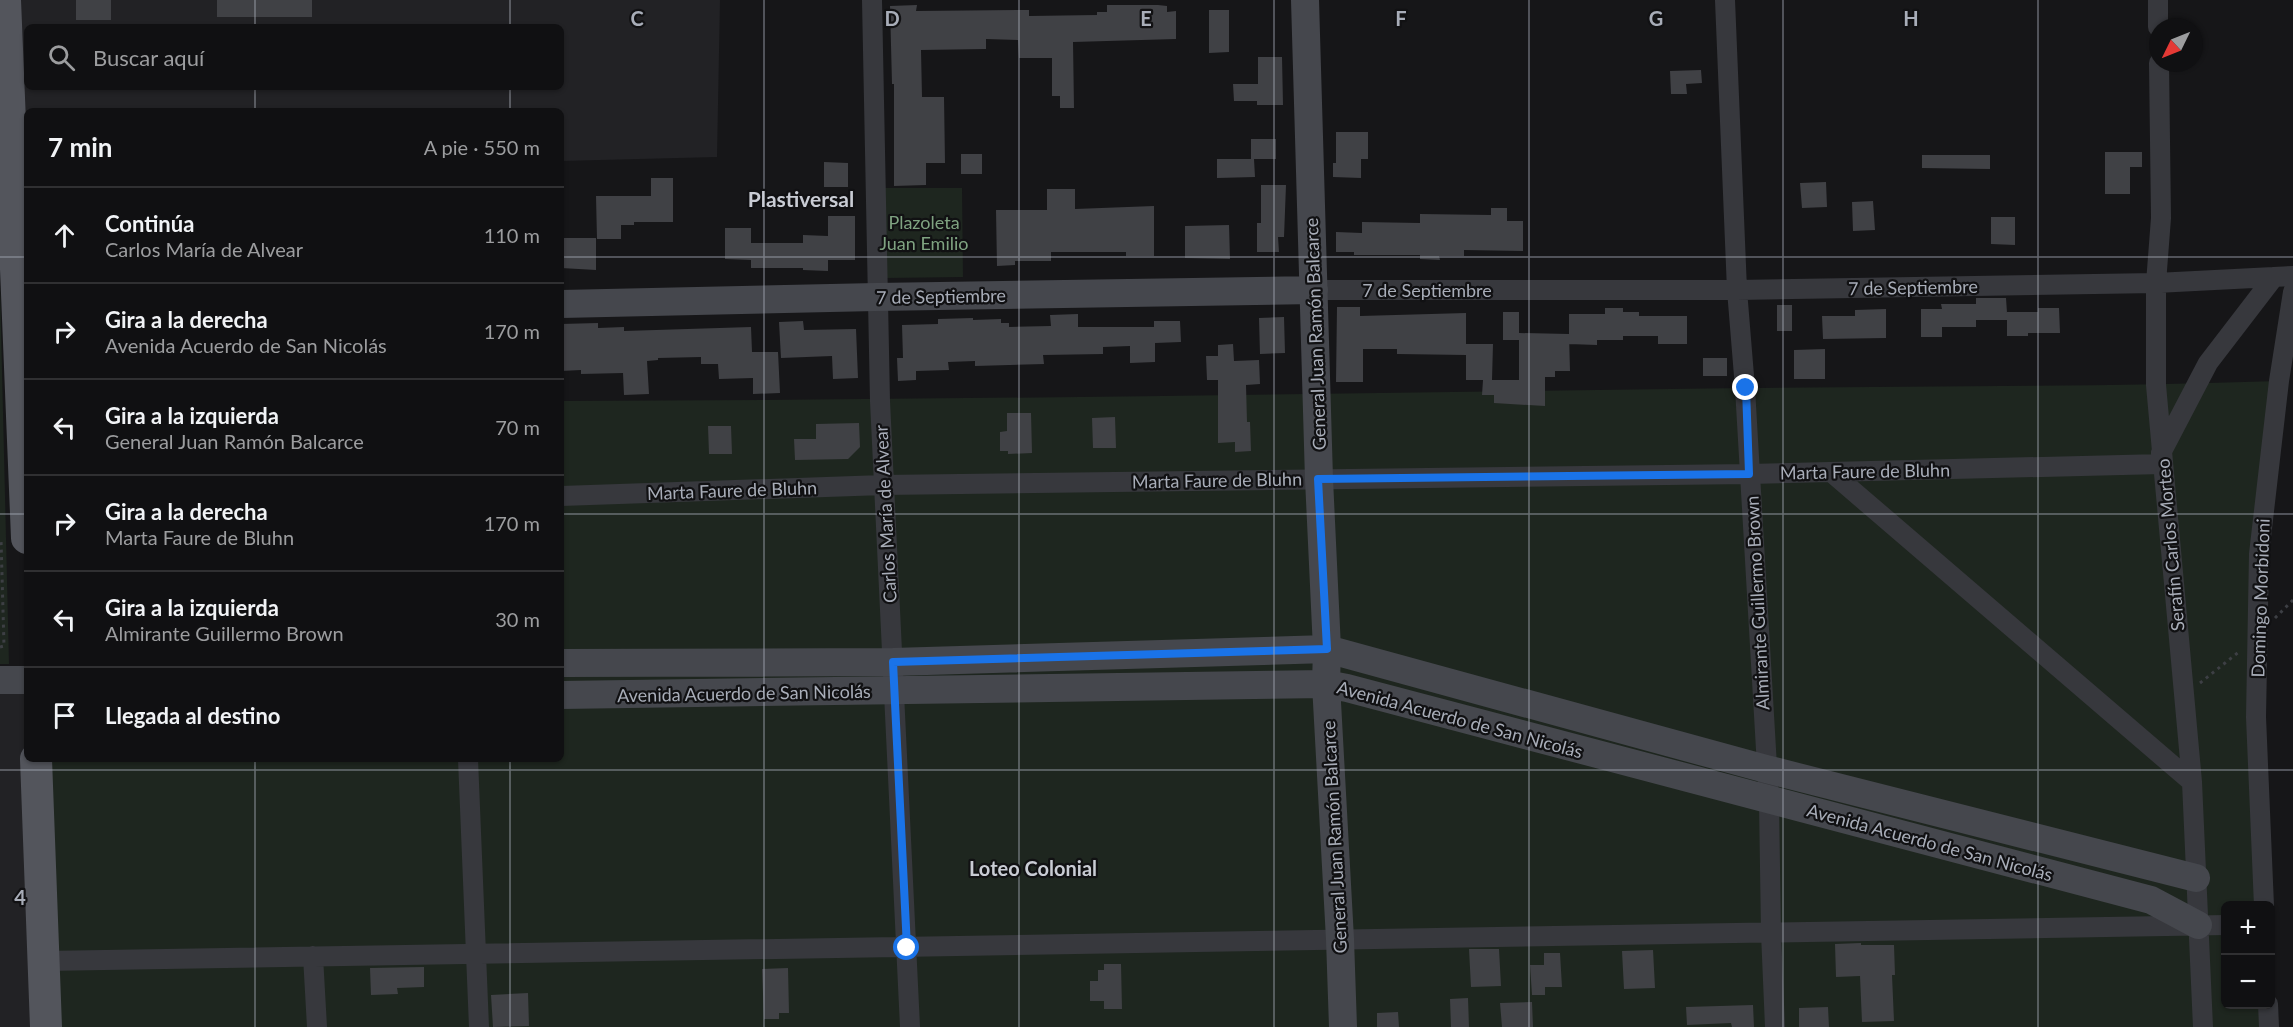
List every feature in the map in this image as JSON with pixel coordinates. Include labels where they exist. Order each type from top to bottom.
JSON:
[{"type":"main road","points":[[5,0],[4,108],[22,317],[20,522]]},
{"type":"main road","points":[[36,762],[46,1027]]},
{"type":"street","name":"Carlos María de Alvear","points":[[872,0],[876,297],[910,1027]]},
{"type":"street","name":"General Juan Ramón Balcarce","points":[[1305,0],[1318,479],[1343,1027]]},
{"type":"street","name":"Almirante Guillermo Brown","points":[[1725,0],[1737,290],[1746,388],[1769,801],[1775,1027]]},
{"type":"street","points":[[2158,0],[2158,18]]},
{"type":"street","name":"Serafín Carlos Morteo","points":[[2159,72],[2161,218],[2156,283],[2156,385],[2192,782],[2196,878],[2212,925],[2203,1027]]},
{"type":"street","name":"7 de Septiembre","points":[[564,304],[1314,290],[1737,290],[2156,283],[2283,277]]},
{"type":"street","points":[[2162,459],[2208,363],[2283,277]]},
{"type":"street","name":"Domingo Morbidoni","points":[[2264,901],[2256,717],[2259,555],[2279,381],[2293,292]]},
{"type":"street","name":"Marta Faure de Bluhn","points":[[564,496],[883,485],[1749,474],[2162,459]]},
{"type":"street","points":[[1831,472],[2192,782]]},
{"type":"street","name":"Avenida Acuerdo de San Nicolás","points":[[564,663],[893,662],[1327,649],[1766,769],[2196,878]]},
{"type":"street","points":[[0,680],[24,680]]},
{"type":"street","name":"Avenida Acuerdo de San Nicolás","points":[[564,695],[1326,684],[2151,900],[2212,925]]},
{"type":"street","points":[[468,762],[479,1027]]},
{"type":"street","points":[[44,961],[2212,925]]},
{"type":"street","points":[[314,956],[316,1027]]},
{"type":"street","points":[[2268,1009],[2269,1027]]},
{"type":"path","points":[[0,646],[4,646],[20,522]]},
{"type":"shaded area","points":[[5,0],[720,0],[717,157],[564,161],[564,108],[24,108],[24,150]]},
{"type":"shaded area","points":[[0,680],[24,680],[24,762],[27,762],[46,1027],[0,1027]]},
{"type":"green space","name":"Plazoleta Juan Emilio","points":[[885,188],[962,188],[963,277],[886,278]]},
{"type":"green space","points":[[0,286],[9,664],[0,664]]},
{"type":"green space","points":[[2279,381],[2259,555],[2264,901],[2221,901],[2221,1009],[2268,1009],[2269,1027],[46,1027],[36,762],[564,762],[564,401]]},
{"type":"building","points":[[76,0],[111,0],[111,20],[76,20]]},
{"type":"building","points":[[217,0],[312,0],[312,17],[217,17]]},
{"type":"building","points":[[917,5],[916,11],[1029,10],[1029,16],[1097,15],[1097,12],[1107,12],[1107,5],[1167,6],[1167,12],[1176,11],[1176,39],[1073,42],[1074,108],[1060,108],[1060,96],[1052,96],[1052,58],[1019,58],[1018,40],[986,39],[986,49],[921,50],[922,97],[944,97],[945,163],[926,163],[926,185],[894,186],[894,84],[892,84],[890,6]]},
{"type":"building","points":[[1209,10],[1229,10],[1229,52],[1209,53]]},
{"type":"building","points":[[1258,57],[1282,57],[1283,105],[1257,105],[1257,101],[1234,101],[1233,84],[1258,84]]},
{"type":"building","points":[[1701,70],[1702,83],[1686,84],[1687,94],[1671,94],[1670,71]]},
{"type":"building","points":[[1336,132],[1368,132],[1368,159],[1361,159],[1361,178],[1333,177],[1333,163],[1336,163]]},
{"type":"building","points":[[1251,139],[1276,139],[1276,159],[1254,159],[1255,177],[1217,178],[1217,159],[1251,159]]},
{"type":"building","points":[[2105,152],[2142,152],[2142,167],[2130,167],[2130,194],[2105,194]]},
{"type":"building","points":[[961,154],[982,154],[982,174],[961,174]]},
{"type":"building","points":[[1922,155],[1990,155],[1990,169],[1922,168]]},
{"type":"building","points":[[824,162],[848,163],[848,187],[824,187]]},
{"type":"building","points":[[651,178],[673,178],[673,222],[634,222],[634,225],[621,225],[621,239],[597,239],[596,196],[651,196]]},
{"type":"building","points":[[1826,182],[1827,207],[1802,208],[1800,183]]},
{"type":"building","points":[[1261,185],[1286,185],[1284,237],[1278,237],[1279,252],[1257,252],[1257,223],[1261,223]]},
{"type":"building","points":[[1047,189],[1075,189],[1075,209],[1154,206],[1154,256],[1126,256],[1126,252],[1051,252],[1051,261],[1015,261],[1015,265],[997,266],[996,210],[1047,210]]},
{"type":"building","points":[[1873,201],[1875,230],[1853,231],[1852,202]]},
{"type":"building","points":[[1491,208],[1507,208],[1507,221],[1523,221],[1523,251],[1464,250],[1464,256],[1439,256],[1440,260],[1420,259],[1420,255],[1354,255],[1354,252],[1336,252],[1336,232],[1362,233],[1362,222],[1420,223],[1420,214],[1491,215]]},
{"type":"building","points":[[828,216],[855,216],[855,260],[828,260],[828,271],[803,270],[803,268],[751,268],[751,260],[725,259],[725,228],[751,228],[751,243],[803,243],[803,235],[828,236]]},
{"type":"building","points":[[1991,217],[2015,217],[2015,245],[1991,244]]},
{"type":"building","points":[[1229,225],[1230,259],[1185,258],[1185,226]]},
{"type":"building","points":[[564,238],[596,238],[596,270],[564,268]]},
{"type":"building","points":[[1976,298],[2006,298],[2007,313],[2038,312],[2038,308],[2059,308],[2060,333],[2028,333],[2028,336],[2007,336],[2007,320],[1976,320],[1976,327],[1942,327],[1942,337],[1921,337],[1921,309],[1942,309],[1941,304],[1976,304]]},
{"type":"building","points":[[1777,305],[1792,305],[1792,331],[1777,331]]},
{"type":"building","points":[[1337,307],[1360,307],[1360,316],[1466,313],[1466,355],[1397,354],[1397,349],[1363,349],[1363,382],[1336,382]]},
{"type":"building","points":[[1605,308],[1623,308],[1623,312],[1639,312],[1639,316],[1687,316],[1687,344],[1658,344],[1658,336],[1623,336],[1623,340],[1597,340],[1597,345],[1569,344],[1569,314],[1605,314]]},
{"type":"building","points":[[1886,309],[1886,338],[1823,339],[1822,316],[1855,316],[1855,310]]},
{"type":"building","points":[[1503,312],[1519,312],[1519,333],[1569,334],[1570,371],[1555,371],[1555,377],[1545,377],[1545,406],[1494,403],[1494,395],[1482,395],[1483,380],[1466,380],[1466,344],[1493,344],[1492,380],[1519,380],[1519,340],[1503,340]]},
{"type":"building","points":[[1078,314],[1078,327],[1154,327],[1154,321],[1180,321],[1181,342],[1155,343],[1155,362],[1130,363],[1130,346],[1103,347],[1103,354],[1043,355],[1044,364],[975,366],[975,361],[948,362],[949,370],[916,371],[916,380],[898,381],[897,358],[903,358],[902,325],[938,324],[938,319],[973,318],[973,320],[1001,319],[1001,323],[1009,323],[1009,327],[1051,326],[1050,315]]},
{"type":"building","points":[[1284,317],[1285,353],[1260,354],[1259,318]]},
{"type":"building","points":[[803,321],[804,330],[856,329],[858,378],[833,379],[832,356],[781,358],[779,322]]},
{"type":"building","points":[[598,323],[598,328],[624,327],[624,331],[751,327],[752,352],[778,352],[780,393],[753,394],[753,378],[719,379],[718,364],[701,364],[701,357],[658,358],[658,360],[647,361],[649,394],[624,395],[623,373],[581,374],[581,370],[564,371],[564,324]]},
{"type":"building","points":[[1233,344],[1234,361],[1259,360],[1260,384],[1246,385],[1251,451],[1235,452],[1235,442],[1218,443],[1218,380],[1207,380],[1206,356],[1218,356],[1218,345]]},
{"type":"building","points":[[1825,349],[1825,379],[1794,379],[1794,350]]},
{"type":"building","points":[[1703,358],[1727,358],[1727,376],[1703,376]]},
{"type":"building","points":[[1007,413],[1031,413],[1032,453],[1008,454],[1008,451],[1000,451],[1000,432],[1007,431]]},
{"type":"building","points":[[1115,417],[1116,448],[1093,448],[1092,418]]},
{"type":"building","points":[[859,423],[860,447],[848,459],[795,460],[794,439],[816,439],[816,424]]},
{"type":"building","points":[[708,426],[731,426],[732,454],[709,454]]},
{"type":"building","points":[[1861,943],[1861,945],[1894,945],[1895,975],[1892,975],[1894,1021],[1862,1022],[1860,976],[1836,977],[1835,944]]},
{"type":"building","points":[[1469,949],[1499,949],[1501,986],[1471,987]]},
{"type":"building","points":[[1653,950],[1655,988],[1624,989],[1622,951]]},
{"type":"building","points":[[1544,953],[1560,953],[1562,987],[1545,987],[1545,995],[1532,995],[1530,965],[1544,965]]},
{"type":"building","points":[[1104,964],[1121,964],[1122,1009],[1104,1009],[1104,1001],[1090,1001],[1090,981],[1098,981],[1098,970],[1104,970]]},
{"type":"building","points":[[424,967],[424,987],[397,988],[398,994],[371,995],[370,968]]},
{"type":"building","points":[[788,968],[789,1013],[779,1013],[779,1019],[764,1019],[762,969]]},
{"type":"building","points":[[528,993],[529,1026],[493,1027],[491,995]]},
{"type":"building","points":[[1468,998],[1469,1027],[1451,1027],[1450,999]]},
{"type":"building","points":[[1532,1002],[1533,1027],[1502,1027],[1500,1003]]},
{"type":"building","points":[[1753,1005],[1754,1027],[1732,1027],[1731,1023],[1687,1025],[1686,1007]]},
{"type":"building","points":[[1828,1007],[1829,1027],[1799,1027],[1799,1008]]},
{"type":"building","points":[[1398,1012],[1399,1027],[1377,1027],[1377,1013]]},
{"type":"district","name":"Plastiversal","points":[[801,198]]},
{"type":"district","name":"Loteo Colonial","points":[[1033,868]]},
{"type":"route","points":[[907,948],[893,662],[1327,649],[1318,479],[1749,474],[1746,388]]}]
